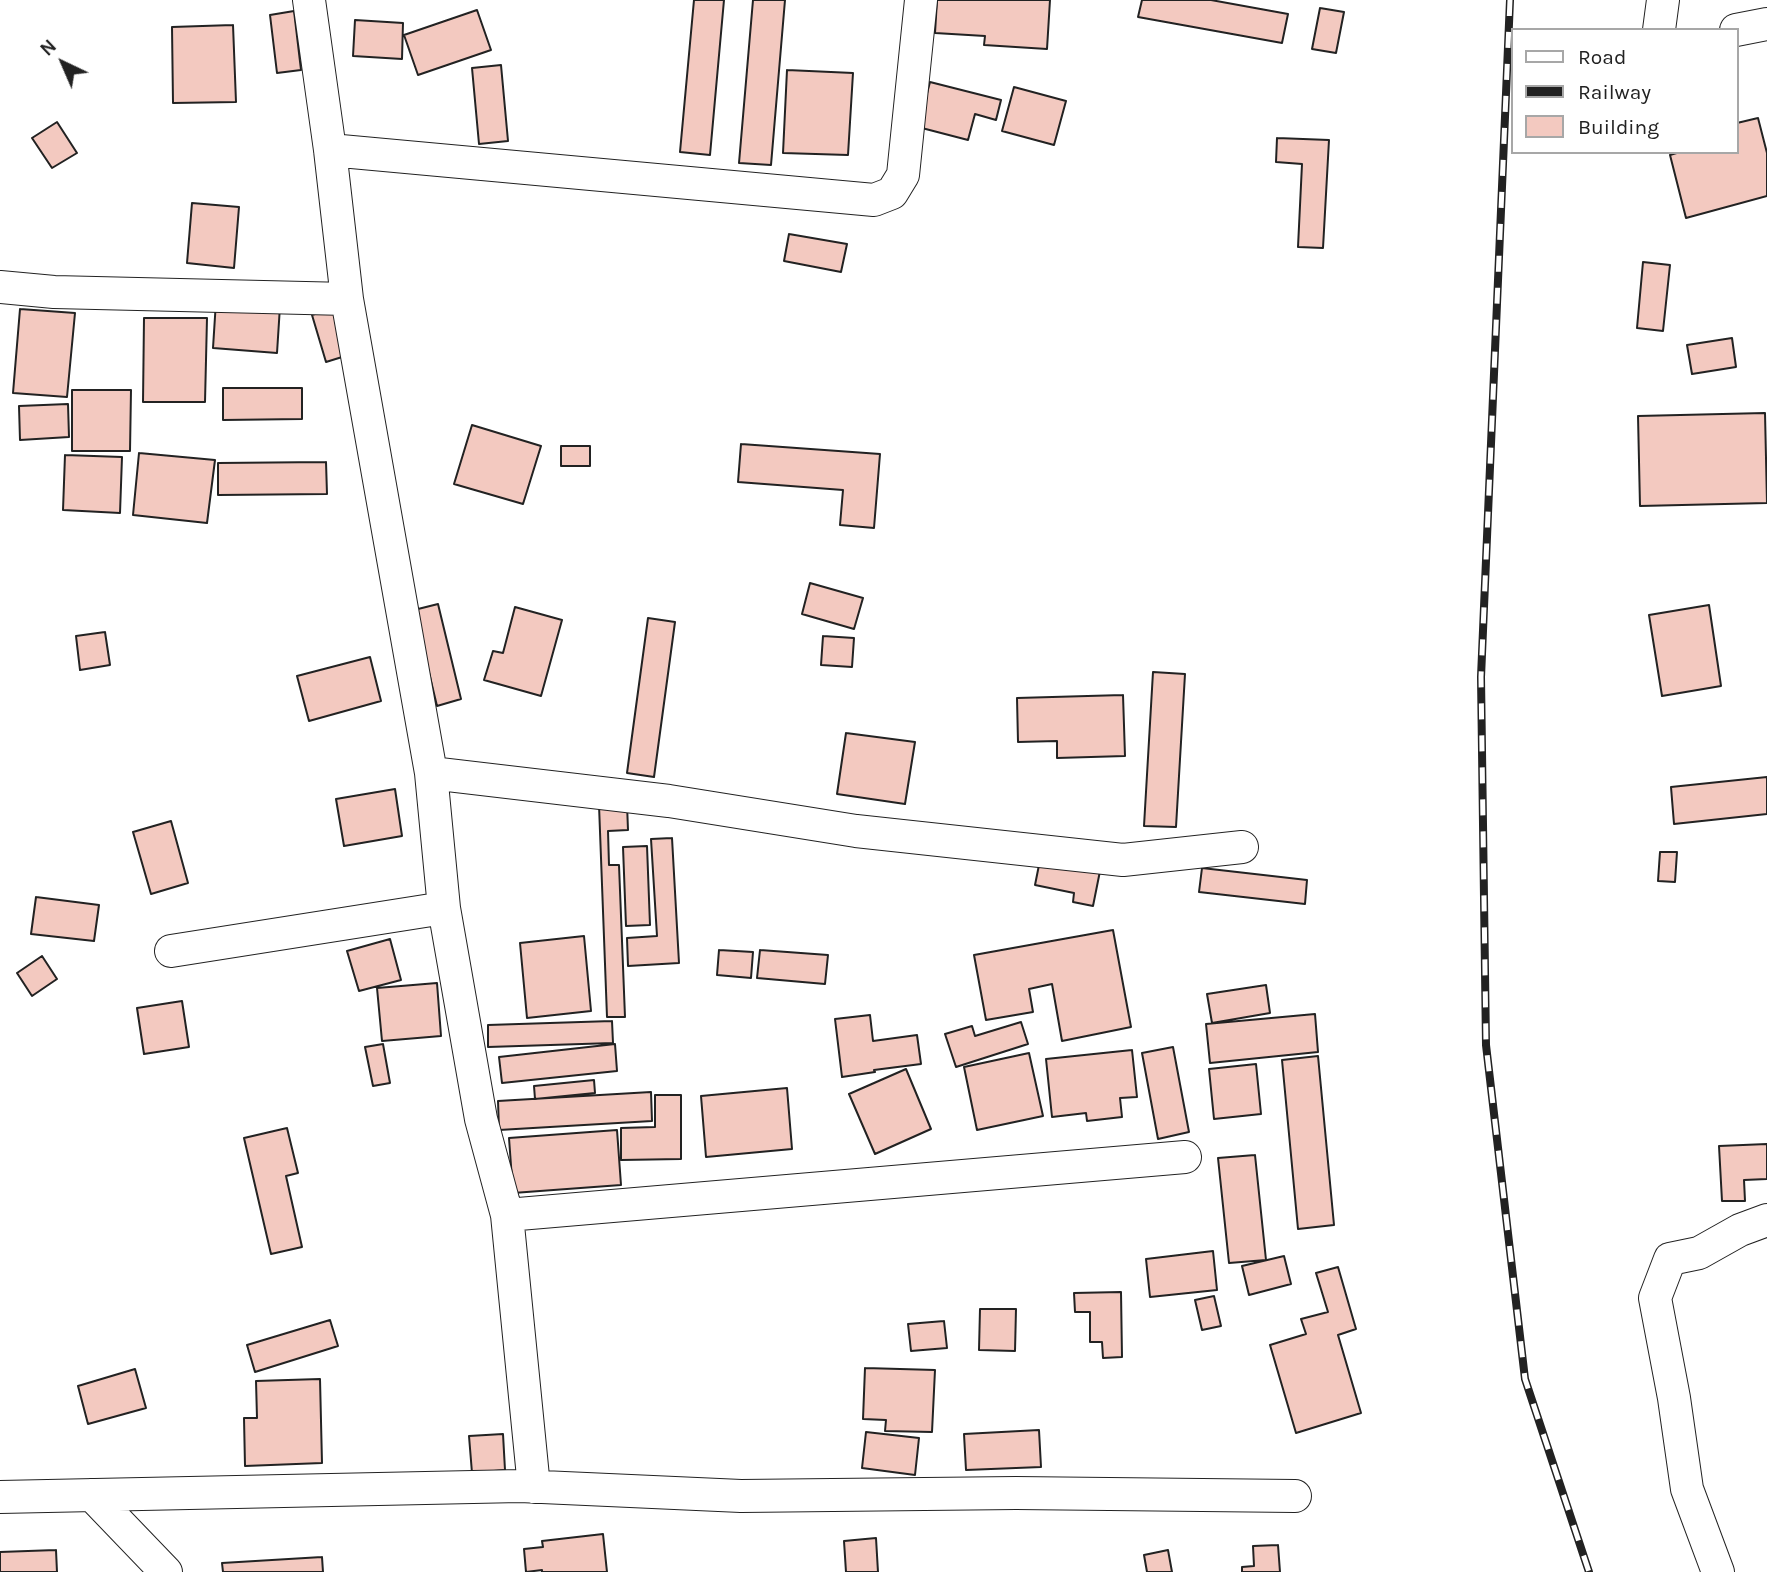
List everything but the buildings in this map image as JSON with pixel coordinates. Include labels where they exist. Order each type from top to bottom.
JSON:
[{"type":"street","points":[[309,0],[331,150],[347,299],[431,773],[444,908],[481,1119],[507,1215],[534,1487]]},
{"type":"street","points":[[331,150],[874,200],[892,193],[903,175],[921,0]]},
{"type":"street","points":[[1659,28],[1663,0]]},
{"type":"street","points":[[1739,29],[1767,24]]},
{"type":"street","points":[[0,287],[54,292],[347,299]]},
{"type":"street","points":[[431,773],[669,801],[856,831],[1123,860],[1242,847]]},
{"type":"street","points":[[172,951],[444,908]]},
{"type":"street","points":[[507,1215],[1185,1157]]},
{"type":"street","points":[[1718,1572],[1687,1489],[1674,1398],[1655,1298],[1670,1259],[1699,1253],[1740,1230],[1767,1220]]},
{"type":"street","points":[[0,1497],[520,1486],[741,1496],[1016,1493],[1295,1496]]},
{"type":"street","points":[[92,1495],[166,1572]]},
{"type":"railway","points":[[1510,0],[1481,677],[1486,1045],[1525,1379],[1589,1572]]}]
